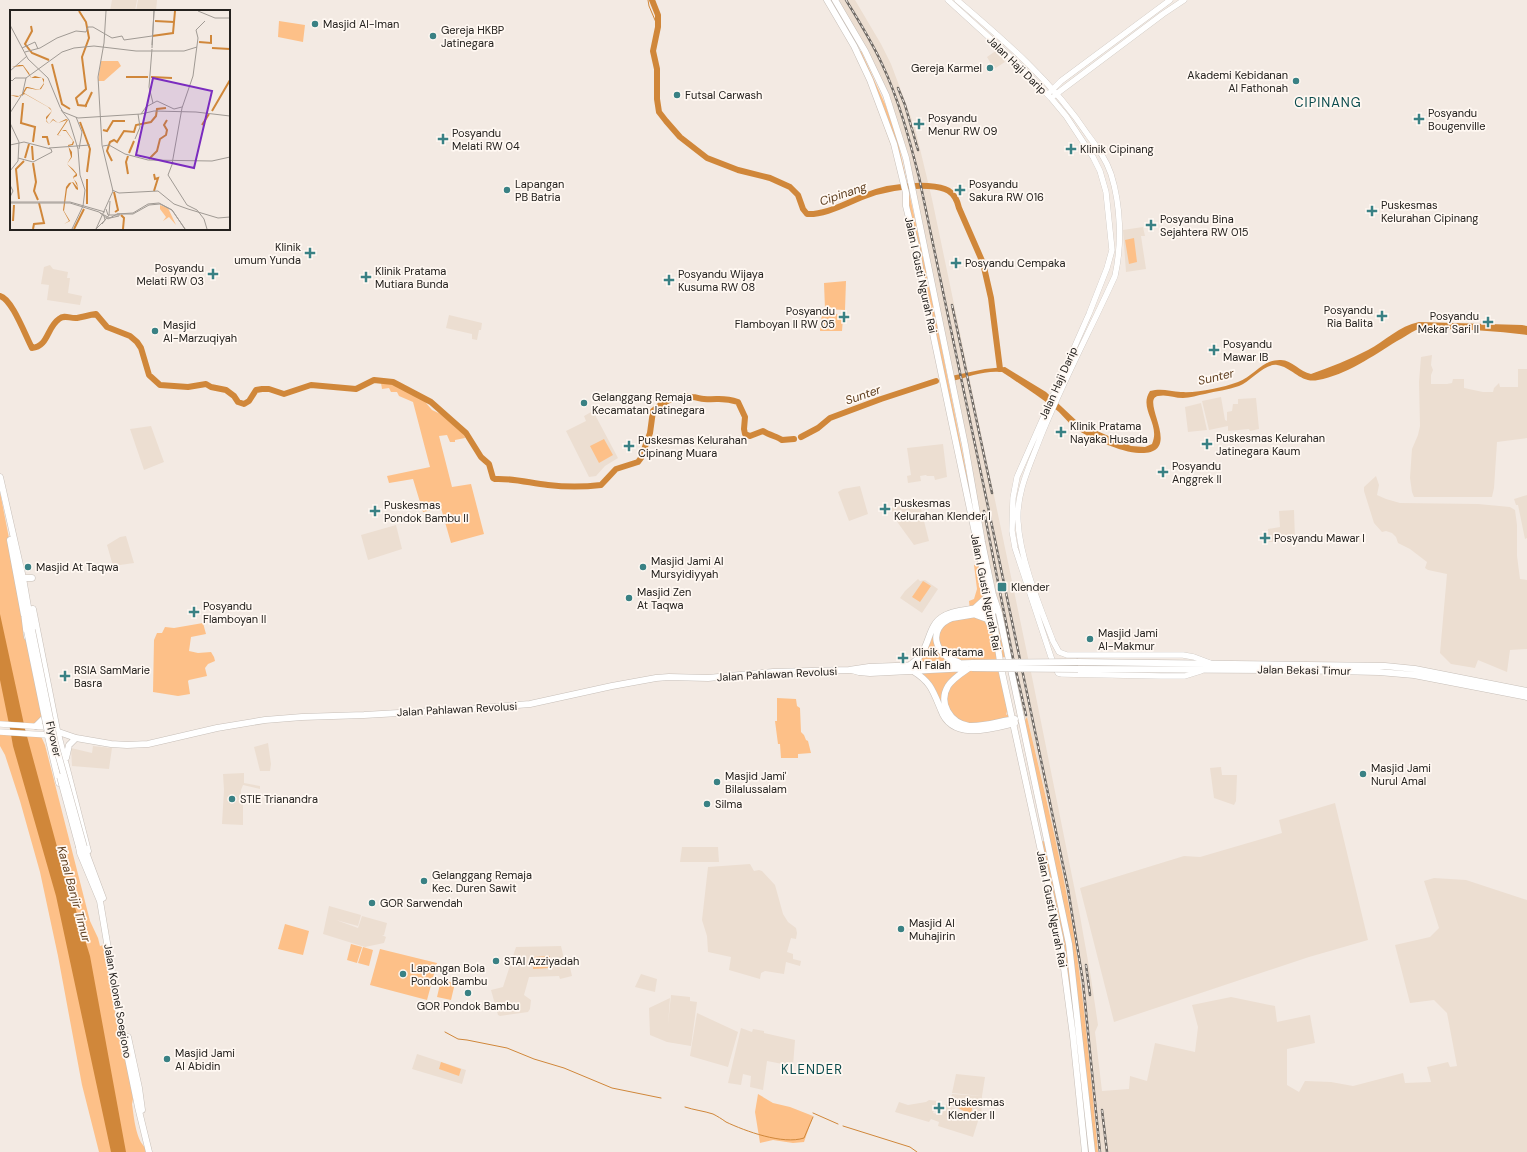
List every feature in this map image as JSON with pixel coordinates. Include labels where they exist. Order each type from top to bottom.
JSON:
[{"type":"main road","name":"Jalan I Gusti Ngurah Rai","points":[[827,0],[854,46],[877,94],[906,176]]},
{"type":"main road","name":"Jalan I Gusti Ngurah Rai","points":[[835,0],[865,51],[886,95],[902,142],[908,190],[931,274],[969,466],[994,608],[1021,720],[1069,944],[1092,1152]]},
{"type":"main road","name":"Jalan Haji Darip","points":[[948,0],[1015,62],[1049,96],[1068,120],[1092,155],[1100,171],[1106,192],[1112,250],[1101,285],[1074,355]]},
{"type":"main road","name":"Jalan Haji Darip","points":[[957,0],[1035,70],[1058,94],[1076,117],[1105,160],[1111,174],[1118,212],[1120,250],[1115,276],[1074,355],[1017,477],[1013,498],[1011,522],[1015,548],[1051,657],[1058,673],[1079,675],[1185,676],[1206,670]]},
{"type":"main road","points":[[1049,96],[1053,89],[1170,0]]},
{"type":"main road","points":[[1049,96],[1058,94],[1184,0]]},
{"type":"main road","points":[[1134,28],[1138,33]]},
{"type":"main road","points":[[1128,32],[1132,38]]},
{"type":"main road","name":"Jalan I Gusti Ngurah Rai","points":[[908,190],[906,206],[918,250],[924,287],[988,596],[994,608],[994,632],[1000,666],[1010,704],[1055,916],[1070,1015],[1085,1152]]},
{"type":"main road","points":[[922,277],[928,280],[931,274]]},
{"type":"main road","points":[[924,287],[929,284],[933,288]]},
{"type":"main road","name":"Jalan Haji Darip","points":[[1050,406],[1025,476],[1019,503],[1018,519],[1021,542],[1028,567],[1046,623],[1056,648],[1062,654],[1071,656],[1183,655],[1211,663]]},
{"type":"main road","points":[[0,477],[29,611]]},
{"type":"main road","points":[[0,492],[49,686],[56,720],[56,734]]},
{"type":"main road","points":[[23,578],[32,578]]},
{"type":"main road","points":[[988,596],[974,612],[946,621],[939,628],[937,635],[938,646],[944,655],[970,666],[1078,665]]},
{"type":"main road","points":[[994,608],[974,612],[948,614],[940,619],[933,627],[922,655],[911,668],[923,677],[929,684],[936,695],[944,717],[953,725],[961,729],[970,731],[1021,720]]},
{"type":"main road","name":"Flyover","points":[[29,611],[30,630],[50,740],[81,849]]},
{"type":"main road","name":"Jalan Kolonel Soegiono","points":[[29,611],[25,625],[46,727],[56,734],[66,762],[87,845],[90,863],[104,900],[125,1024],[150,1152]]},
{"type":"main road","points":[[974,612],[987,619],[994,632]]},
{"type":"main road","name":"Jalan Bekasi Timur","points":[[1078,665],[1211,663],[1393,667],[1432,672],[1527,690]]},
{"type":"main road","name":"Jalan Bekasi Timur","points":[[1078,665],[1206,670],[1307,670],[1398,673],[1469,684],[1527,697]]},
{"type":"main road","points":[[970,666],[952,681],[945,692],[944,703],[948,714],[957,722],[966,725],[978,726],[1001,724],[1016,735]]},
{"type":"main road","name":"Jalan Pahlawan Revolusi","points":[[0,732],[56,734],[119,745],[148,744],[217,728],[265,720],[469,709],[530,704],[656,678],[708,678],[772,672],[851,670],[870,673],[911,668],[970,666]]},
{"type":"main road","points":[[41,704],[43,707],[50,706],[49,686]]},
{"type":"main road","points":[[1001,724],[1010,704]]},
{"type":"main road","points":[[35,726],[44,718]]},
{"type":"main road","points":[[56,720],[58,725],[76,738],[69,746],[66,762]]},
{"type":"main road","name":"Jalan Pahlawan Revolusi","points":[[0,724],[46,727],[56,734]]},
{"type":"main road","name":"Jalan Kolonel Soegiono","points":[[56,734],[53,759],[70,822],[100,901],[120,1020],[138,1107],[150,1152]]},
{"type":"main road","points":[[53,759],[55,755],[60,754],[66,762]]},
{"type":"main road","name":"Jalan Kolonel Soegiono","points":[[81,849],[90,863]]},
{"type":"main road","points":[[1070,1015],[1077,1015]]},
{"type":"shaded area","points":[[112,0],[137,0],[135,10],[110,10]]},
{"type":"shaded area","points":[[138,0],[157,0],[156,10],[136,10]]},
{"type":"shaded area","points":[[835,0],[855,0],[891,64],[915,128],[932,199],[1032,677],[1080,916],[1098,1025],[1095,1032],[1102,1091],[1129,1089],[1130,1076],[1147,1081],[1155,1043],[1195,1052],[1198,1027],[1192,1005],[1231,997],[1275,1006],[1277,1022],[1310,1015],[1315,1043],[1287,1049],[1287,1085],[1299,1092],[1305,1081],[1331,1082],[1353,1086],[1403,1073],[1405,1083],[1431,1082],[1427,1067],[1448,1062],[1450,1067],[1457,1066],[1447,1013],[1434,1000],[1410,1003],[1395,945],[1430,937],[1439,928],[1424,881],[1434,878],[1466,880],[1527,900],[1527,1152],[1098,1152],[1080,980],[1070,911],[1048,804],[1027,717],[1022,724],[912,190],[886,95]]},
{"type":"shaded area","points":[[279,21],[305,25],[303,42],[278,37]]},
{"type":"shaded area","points":[[997,50],[1005,62],[994,69],[987,57]]},
{"type":"shaded area","points":[[861,51],[886,106],[898,142],[928,279],[924,279],[901,172],[857,53]]},
{"type":"shaded area","points":[[1143,227],[1145,236],[1141,236],[1146,269],[1126,272],[1123,230]]},
{"type":"shaded area","points":[[1134,238],[1137,262],[1129,264],[1125,240]]},
{"type":"shaded area","points":[[50,265],[53,269],[68,272],[67,278],[70,278],[68,293],[82,296],[80,305],[47,300],[49,285],[41,284],[44,267]]},
{"type":"shaded area","points":[[846,281],[845,310],[825,309],[824,283]]},
{"type":"shaded area","points":[[929,284],[975,516],[971,516],[924,287]]},
{"type":"shaded area","points":[[822,313],[838,314],[838,318],[843,318],[842,331],[820,331]]},
{"type":"shaded area","points":[[449,315],[482,323],[477,340],[472,339],[472,334],[446,328]]},
{"type":"shaded area","points":[[1419,322],[1522,325],[1527,326],[1527,335],[1469,330],[1420,329],[1359,364],[1328,378],[1312,381],[1307,380],[1282,366],[1272,365],[1243,384],[1231,389],[1186,398],[1164,395],[1158,396],[1154,400],[1154,407],[1161,437],[1159,446],[1153,451],[1139,453],[1114,447],[1086,435],[1072,426],[1054,408],[1002,372],[983,373],[952,381],[951,376],[985,369],[1005,367],[1046,392],[1079,423],[1131,446],[1145,447],[1152,444],[1154,437],[1154,430],[1147,404],[1147,398],[1150,391],[1162,390],[1188,392],[1217,388],[1243,380],[1263,365],[1275,360],[1289,362],[1311,374],[1361,354],[1399,330]]},
{"type":"shaded area","points":[[1432,355],[1431,365],[1433,370],[1431,375],[1431,384],[1447,384],[1452,383],[1453,379],[1464,379],[1464,388],[1483,392],[1493,392],[1494,388],[1499,383],[1500,387],[1518,387],[1518,369],[1527,369],[1527,438],[1497,442],[1492,497],[1414,497],[1410,478],[1412,449],[1420,426],[1419,382],[1421,357]]},
{"type":"shaded area","points":[[381,383],[393,383],[421,397],[432,410],[447,417],[464,433],[465,438],[455,440],[455,442],[450,442],[447,435],[439,436],[452,487],[471,484],[484,534],[451,543],[441,508],[423,512],[413,479],[389,483],[387,476],[430,467],[413,402],[399,396],[397,392],[391,392],[389,388],[382,389]]},
{"type":"shaded area","points":[[1221,397],[1225,420],[1227,421],[1227,412],[1232,411],[1233,404],[1238,404],[1238,399],[1256,398],[1259,429],[1250,431],[1249,429],[1228,431],[1228,426],[1209,430],[1202,401]]},
{"type":"shaded area","points":[[1201,403],[1207,430],[1188,432],[1185,407]]},
{"type":"shaded area","points":[[593,411],[618,458],[605,466],[596,476],[589,477],[566,431],[586,421],[584,416]]},
{"type":"shaded area","points":[[151,426],[164,462],[144,470],[130,429]]},
{"type":"shaded area","points":[[604,439],[613,455],[599,463],[590,446]]},
{"type":"shaded area","points":[[943,444],[947,477],[935,480],[934,476],[926,475],[920,476],[921,481],[908,483],[907,476],[911,475],[907,448]]},
{"type":"shaded area","points":[[1376,476],[1379,485],[1377,495],[1400,503],[1478,504],[1510,507],[1515,510],[1517,525],[1517,556],[1520,579],[1527,580],[1527,649],[1510,650],[1507,672],[1478,660],[1475,668],[1451,664],[1440,653],[1447,574],[1425,568],[1427,562],[1410,549],[1398,543],[1396,537],[1392,533],[1386,531],[1382,532],[1374,523],[1364,487]]},
{"type":"shaded area","points":[[860,486],[868,514],[849,521],[838,492],[843,489]]},
{"type":"shaded area","points":[[0,492],[44,718],[38,724],[0,724]]},
{"type":"shaded area","points":[[1527,495],[1527,538],[1525,539],[1518,505],[1516,505],[1514,499]]},
{"type":"shaded area","points":[[919,501],[929,541],[914,545],[898,523],[891,508]]},
{"type":"shaded area","points":[[1294,510],[1295,540],[1269,542],[1268,529],[1280,527],[1279,511]]},
{"type":"shaded area","points":[[396,525],[402,549],[368,560],[361,535]]},
{"type":"shaded area","points":[[126,536],[134,563],[113,566],[107,545],[120,537]]},
{"type":"shaded area","points":[[981,563],[988,597],[984,602],[990,623],[995,610],[1005,657],[999,658],[1000,662],[910,665],[916,662],[933,627],[970,610],[969,601],[974,599],[977,589],[974,565]]},
{"type":"shaded area","points":[[918,579],[920,581],[925,580],[938,589],[922,613],[900,598]]},
{"type":"shaded area","points":[[923,581],[931,586],[920,602],[912,597]]},
{"type":"shaded area","points":[[0,614],[25,729],[62,865],[90,956],[126,1152],[111,1152],[56,896],[13,746],[0,680]]},
{"type":"shaded area","points":[[203,623],[206,634],[191,637],[189,651],[198,653],[211,652],[215,661],[208,664],[205,668],[207,676],[188,681],[190,694],[178,696],[153,692],[154,640],[157,633],[162,633],[165,627],[174,628]]},
{"type":"shaded area","points":[[1001,668],[1009,704],[1006,715],[1008,714],[1010,725],[955,727],[936,695],[913,671]]},
{"type":"shaded area","points":[[777,698],[796,699],[797,706],[800,708],[801,732],[808,741],[811,753],[798,754],[798,758],[781,758],[780,744],[778,744],[775,721],[777,721]]},
{"type":"shaded area","points":[[1027,717],[1050,814],[1075,942],[1098,1152],[1092,1152],[1069,944],[1022,724]]},
{"type":"shaded area","points":[[0,732],[40,734],[45,745],[90,921],[100,946],[107,944],[133,1099],[132,1104],[135,1123],[138,1136],[149,1152],[99,1152],[82,1085],[58,956],[40,872],[20,801],[5,755],[0,746]]},
{"type":"shaded area","points":[[268,743],[271,764],[270,771],[260,771],[254,747]]},
{"type":"shaded area","points":[[93,746],[112,748],[109,769],[72,766],[71,748],[92,753]]},
{"type":"shaded area","points":[[1221,767],[1222,775],[1237,775],[1236,801],[1234,805],[1214,798],[1210,768]]},
{"type":"shaded area","name":"STIE Trianandra","points":[[244,773],[244,783],[260,786],[260,789],[243,785],[241,790],[241,802],[243,803],[243,825],[222,824],[224,790],[223,774]]},
{"type":"shaded area","points":[[1335,803],[1368,940],[1309,957],[1114,1022],[1080,888],[1184,856],[1200,857],[1282,833],[1279,820]]},
{"type":"shaded area","points":[[1045,841],[1067,945],[1089,1152],[1085,1152],[1064,966],[1039,842]]},
{"type":"shaded area","points":[[682,847],[718,847],[719,862],[680,862]]},
{"type":"shaded area","points":[[750,864],[754,871],[762,871],[775,885],[783,914],[788,922],[796,928],[797,933],[796,939],[791,938],[787,952],[793,954],[793,959],[801,961],[800,966],[786,962],[784,974],[765,971],[761,973],[760,979],[729,970],[731,957],[708,952],[707,936],[702,920],[708,867]]},
{"type":"shaded area","points":[[329,906],[361,915],[358,926],[336,920],[358,928],[362,916],[387,923],[384,935],[382,935],[386,937],[384,943],[365,947],[323,934]]},
{"type":"shaded area","points":[[285,924],[309,931],[303,955],[278,949]]},
{"type":"shaded area","points":[[351,944],[362,947],[357,963],[347,960]]},
{"type":"shaded area","points":[[561,946],[564,959],[568,959],[572,976],[560,979],[559,976],[529,977],[524,995],[531,1000],[530,1009],[528,1012],[498,1015],[491,990],[503,987],[516,947]]},
{"type":"shaded area","points":[[363,947],[373,950],[369,966],[358,963]]},
{"type":"shaded area","name":"Lapangan Bola Pondok Bambu","points":[[380,949],[437,963],[427,1000],[370,985]]},
{"type":"shaded area","points":[[550,956],[550,968],[533,969],[533,957]]},
{"type":"shaded area","points":[[641,974],[657,979],[655,992],[635,987]]},
{"type":"shaded area","points":[[441,980],[455,983],[451,1000],[437,997]]},
{"type":"shaded area","points":[[671,995],[690,997],[690,1001],[697,1002],[691,1046],[667,1042],[650,1035],[649,1008],[670,998],[668,1025]]},
{"type":"shaded area","points":[[697,1013],[738,1032],[728,1067],[690,1056]]},
{"type":"shaded area","points":[[741,1028],[752,1032],[753,1029],[764,1031],[764,1033],[795,1040],[793,1066],[767,1061],[763,1090],[750,1087],[751,1076],[743,1074],[741,1085],[728,1083]]},
{"type":"shaded area","points":[[417,1054],[466,1070],[462,1084],[412,1069]]},
{"type":"shaded area","points":[[441,1062],[461,1069],[459,1076],[439,1069]]},
{"type":"shaded area","points":[[956,1074],[985,1077],[982,1096],[952,1093]]},
{"type":"shaded area","points":[[758,1094],[773,1103],[790,1107],[813,1116],[804,1142],[793,1143],[773,1140],[760,1143],[755,1112]]},
{"type":"shaded area","points":[[952,1094],[982,1096],[981,1121],[949,1104]]},
{"type":"shaded area","points":[[929,1100],[938,1101],[933,1113],[942,1115],[946,1104],[978,1121],[973,1137],[938,1126],[939,1122],[931,1119],[929,1122],[895,1112],[899,1102],[908,1105],[926,1102]]},
{"type":"shaded area","points":[[956,1100],[973,1102],[971,1115],[955,1106]]},
{"type":"waterway","points":[[648,0],[658,27]]},
{"type":"waterway","name":"Cipinang","points":[[652,0],[658,15],[658,27],[653,51],[657,69],[657,99],[659,112],[680,137],[707,158],[738,170],[770,178],[790,187],[798,195],[803,209],[807,214],[828,211],[878,191],[894,188],[934,186],[952,193],[983,263],[991,298],[1000,369]]},
{"type":"waterway","points":[[0,296],[5,299],[14,310],[32,348],[41,344],[55,323],[61,318],[77,318],[96,314],[107,327],[130,336],[137,342],[141,348],[149,375],[160,385],[188,387],[206,384],[211,387],[226,390],[234,396],[238,402],[244,404],[249,401],[256,390],[262,389],[269,389],[284,394],[311,385],[356,389],[374,380],[393,382],[431,402],[466,433],[481,457],[489,464],[493,478],[495,479],[561,486],[601,485],[616,469],[638,462],[641,458],[650,433],[653,411],[662,404],[681,397],[733,400],[738,402],[745,417],[745,434],[750,436],[763,431],[782,440],[794,439]]},
{"type":"waterway","name":"Sunter","points":[[801,437],[818,428],[830,418],[936,381]]},
{"type":"waterway","points":[[445,1032],[458,1039],[507,1048],[534,1059],[564,1068],[612,1088],[661,1098]]},
{"type":"waterway","points":[[685,1107],[713,1114],[726,1122],[753,1133],[786,1140],[804,1138],[813,1117]]},
{"type":"waterway","points":[[813,1113],[838,1124]]},
{"type":"waterway","points":[[843,1126],[910,1147],[917,1152]]},
{"type":"railway","points":[[846,0],[870,40],[894,91],[919,177],[1068,889],[1083,982],[1100,1152]]},
{"type":"railway","points":[[898,88],[905,105],[918,150]]},
{"type":"railway","points":[[952,305],[992,493]]},
{"type":"railway","points":[[984,511],[1013,658],[1026,715]]},
{"type":"railway","points":[[1086,965],[1090,995]]},
{"type":"railway","points":[[1102,1110],[1107,1152]]},
{"type":"place","name":"Masjid Al-Iman","points":[[315,24]]},
{"type":"place","name":"Gereja HKBP Jatinegara","points":[[433,36]]},
{"type":"place","name":"Gereja Karmel","points":[[990,68]]},
{"type":"place","name":"Akademi Kebidanan Al Fathonah","points":[[1296,81]]},
{"type":"place","name":"Futsal Carwash","points":[[677,95]]},
{"type":"place","name":"Posyandu Bougenville","points":[[1419,119]]},
{"type":"place","name":"Posyandu Menur RW 09","points":[[919,124]]},
{"type":"place","name":"Posyandu Melati RW 04","points":[[443,139]]},
{"type":"place","name":"Klinik Cipinang","points":[[1071,149]]},
{"type":"place","name":"Lapangan PB Batria","points":[[507,190]]},
{"type":"place","name":"Posyandu Sakura RW 016","points":[[960,190]]},
{"type":"place","name":"Puskesmas Kelurahan Cipinang","points":[[1372,211]]},
{"type":"place","name":"Posyandu Bina Sejahtera RW 015","points":[[1151,225]]},
{"type":"place","name":"Klinik umum Yunda","points":[[310,253]]},
{"type":"place","name":"Posyandu Cempaka","points":[[956,263]]},
{"type":"place","name":"Posyandu Melati RW 03","points":[[213,274]]},
{"type":"place","name":"Klinik Pratama Mutiara Bunda","points":[[366,277]]},
{"type":"place","name":"Posyandu Wijaya Kusuma RW 08","points":[[669,280]]},
{"type":"place","name":"Posyandu Ria Balita","points":[[1382,316]]},
{"type":"place","name":"Posyandu Flamboyan II RW 05","points":[[844,317]]},
{"type":"place","name":"Posyandu Mekar Sari II","points":[[1488,322]]},
{"type":"place","name":"Masjid Al-Marzuqiyah","points":[[155,331]]},
{"type":"place","name":"Posyandu Mawar IB","points":[[1214,350]]},
{"type":"place","name":"Gelanggang Remaja Kecamatan Jatinegara","points":[[584,403]]},
{"type":"place","name":"Klinik Pratama Nayaka Husada","points":[[1061,432]]},
{"type":"place","name":"Puskesmas Kelurahan Jatinegara Kaum","points":[[1207,444]]},
{"type":"place","name":"Puskesmas Kelurahan Cipinang Muara","points":[[629,446]]},
{"type":"place","name":"Posyandu Anggrek II","points":[[1163,472]]},
{"type":"place","name":"Puskesmas Kelurahan Klender I","points":[[885,509]]},
{"type":"place","name":"Puskesmas Pondok Bambu II","points":[[375,511]]},
{"type":"place","name":"Posyandu Mawar I","points":[[1265,538]]},
{"type":"place","name":"Masjid At Taqwa","points":[[28,567]]},
{"type":"place","name":"Masjid Jami Al Mursyidiyyah","points":[[643,567]]},
{"type":"place","name":"Klender","points":[[1002,587]]},
{"type":"place","name":"Masjid Zen At Taqwa","points":[[629,598]]},
{"type":"place","name":"Posyandu Flamboyan II","points":[[194,612]]},
{"type":"place","name":"Masjid Jami Al-Makmur","points":[[1090,639]]},
{"type":"place","name":"Klinik Pratama Al Falah","points":[[903,658]]},
{"type":"place","name":"RSIA SamMarie Basra","points":[[65,676]]},
{"type":"place","name":"Masjid Jami Nurul Amal","points":[[1363,774]]},
{"type":"place","name":"Masjid Jami' Bilalussalam","points":[[717,782]]},
{"type":"place","name":"STIE Trianandra","points":[[232,799]]},
{"type":"place","name":"Silma","points":[[707,804]]},
{"type":"place","name":"Gelanggang Remaja Kec. Duren Sawit","points":[[424,881]]},
{"type":"place","name":"GOR Sarwendah","points":[[372,903]]},
{"type":"place","name":"Masjid Al Muhajirin","points":[[901,929]]},
{"type":"place","name":"STAI Azziyadah","points":[[496,961]]},
{"type":"place","name":"Lapangan Bola Pondok Bambu","points":[[403,974]]},
{"type":"place","name":"GOR Pondok Bambu","points":[[468,993]]},
{"type":"place","name":"Masjid Jami Al Abidin","points":[[167,1059]]},
{"type":"place","name":"Puskesmas Klender II","points":[[939,1108]]},
{"type":"district","name":"CIPINANG","points":[[1328,102]]},
{"type":"district","name":"KLENDER","points":[[812,1069]]},
{"type":"water label","name":"Kanal Banjir Timur","points":[[74,894]]}]
